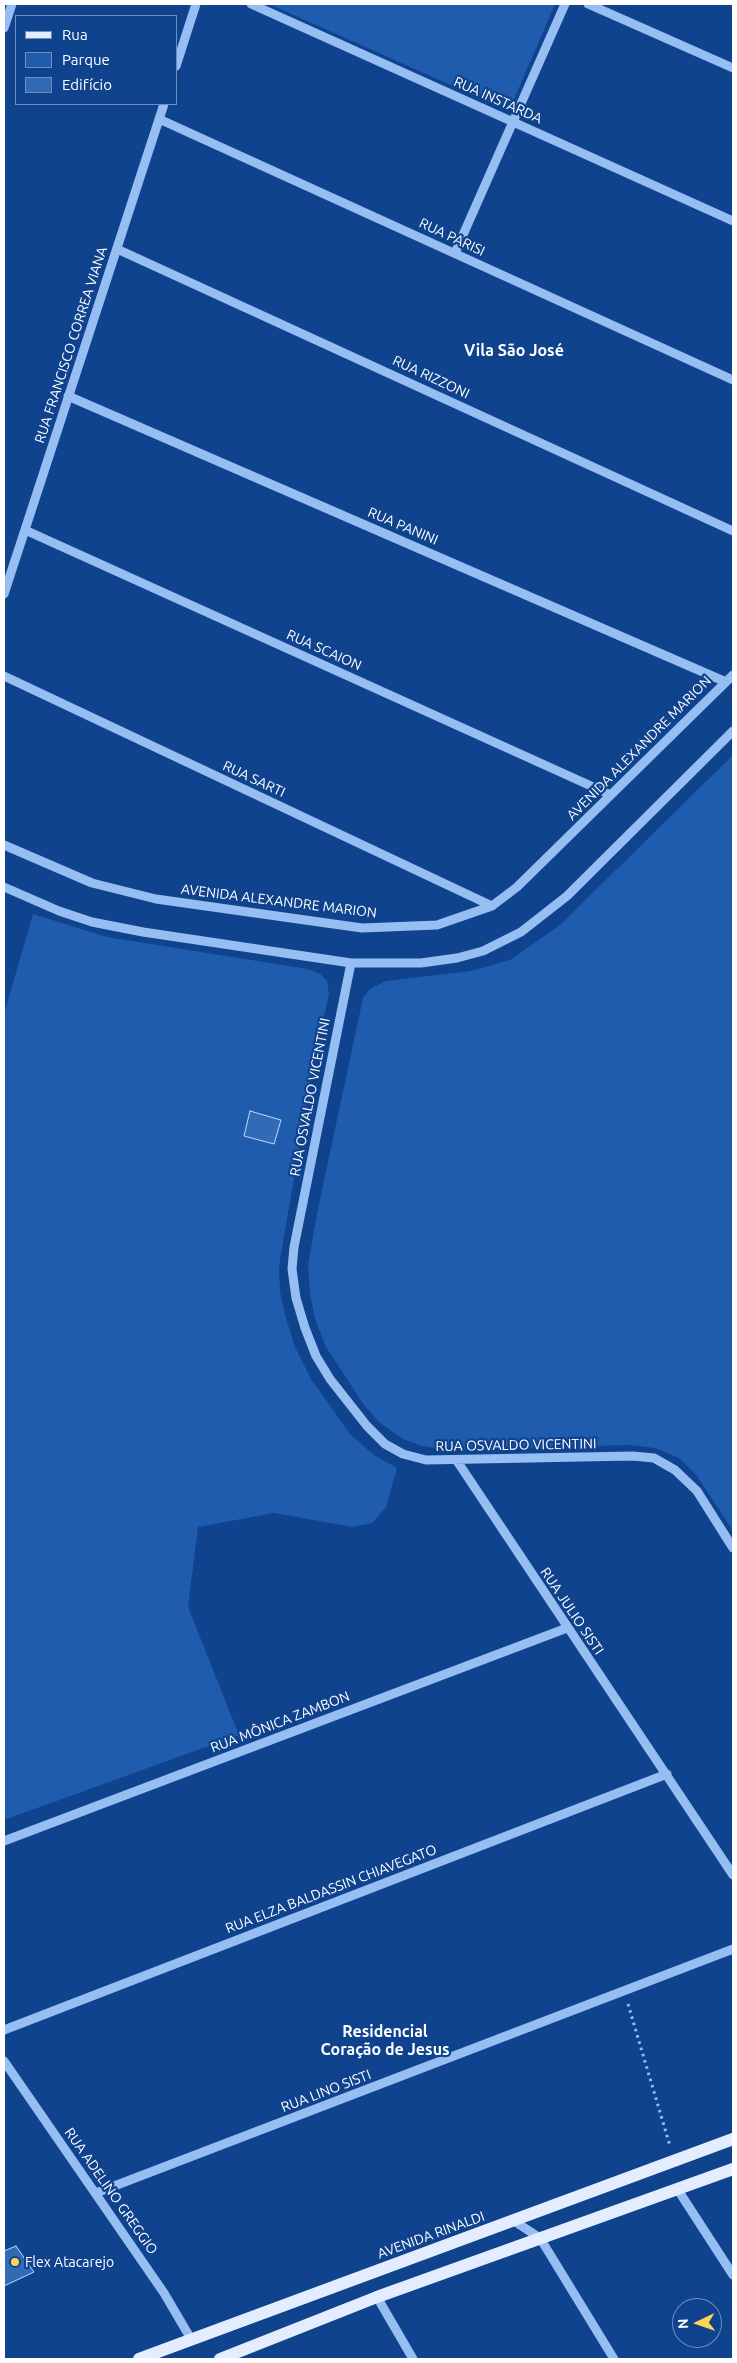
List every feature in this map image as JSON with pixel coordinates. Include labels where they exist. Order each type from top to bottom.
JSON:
[{"type":"main road","name":"AVENIDA RINALDI","points":[[139,2359],[733,2140]]},
{"type":"main road","points":[[220,2359],[377,2297],[678,2190],[733,2168]]},
{"type":"street","points":[[4,28],[12,4]]},
{"type":"street","points":[[178,60],[196,4]]},
{"type":"street","name":"RUA INSTARDA","points":[[251,4],[733,221]]},
{"type":"street","points":[[455,253],[565,4]]},
{"type":"street","points":[[588,4],[733,68]]},
{"type":"street","name":"RUA FRANCISCO CORREA VIANA","points":[[4,594],[164,105]]},
{"type":"street","name":"RUA PARISI","points":[[159,118],[733,380]]},
{"type":"street","name":"RUA RIZZONI","points":[[117,249],[733,531]]},
{"type":"street","name":"RUA PANINI","points":[[68,396],[726,682]]},
{"type":"street","name":"RUA SCAION","points":[[25,530],[612,795]]},
{"type":"street","name":"AVENIDA ALEXANDRE MARION","points":[[4,846],[92,883],[156,899],[362,928],[437,925],[492,906],[517,887],[733,675]]},
{"type":"street","name":"RUA SARTI","points":[[4,676],[492,906]]},
{"type":"street","points":[[4,887],[59,911],[92,922],[143,932],[351,963],[421,963],[457,958],[483,951],[521,932],[567,896],[733,731]]},
{"type":"street","name":"RUA OSVALDO VICENTINI","points":[[351,963],[294,1247],[292,1269],[296,1298],[316,1356],[330,1379],[367,1426],[385,1444],[403,1454],[426,1460],[457,1461],[633,1456],[654,1458],[676,1470],[697,1491],[733,1548]]},
{"type":"street","name":"RUA JULIO SISTI","points":[[457,1461],[733,1875]]},
{"type":"street","name":"RUA MÔNICA ZAMBON","points":[[4,1841],[567,1628]]},
{"type":"street","name":"RUA ELZA BALDASSIN CHIAVEGATO","points":[[4,2030],[667,1774]]},
{"type":"street","name":"RUA LINO SISTI","points":[[96,2193],[733,1949]]},
{"type":"street","name":"RUA ADELINO GREGGIO","points":[[4,2061],[164,2293],[191,2339]]},
{"type":"street","points":[[678,2190],[733,2275]]},
{"type":"street","points":[[514,2221],[540,2238],[614,2359]]},
{"type":"street","points":[[377,2297],[413,2359]]},
{"type":"path","points":[[624,1991],[674,2162]]},
{"type":"green space","points":[[269,4],[555,4],[509,111]]},
{"type":"green space","points":[[733,755],[733,1531],[697,1476],[679,1458],[655,1448],[630,1445],[449,1450],[422,1446],[403,1439],[380,1423],[364,1405],[326,1347],[315,1319],[310,1293],[308,1266],[317,1213],[363,998],[370,989],[386,981],[471,971],[510,960],[560,925]]},
{"type":"green space","points":[[33,914],[107,937],[308,969],[320,974],[327,981],[329,994],[313,1067],[279,1266],[280,1292],[295,1347],[311,1379],[350,1434],[374,1455],[397,1468],[386,1507],[372,1523],[353,1527],[274,1513],[198,1527],[188,1607],[239,1735],[4,1820],[4,1014]]},
{"type":"building","points":[[250,1111],[281,1120],[274,1144],[244,1136]]},
{"type":"building","name":"Flex Atacarejo","points":[[16,2246],[34,2272],[4,2286],[4,2251]]},
{"type":"place","name":"Flex Atacarejo","points":[[15,2262]]},
{"type":"district","name":"Vila São José","points":[[514,351]]},
{"type":"district","name":"Residencial Coração de Jesus","points":[[385,2041]]}]
